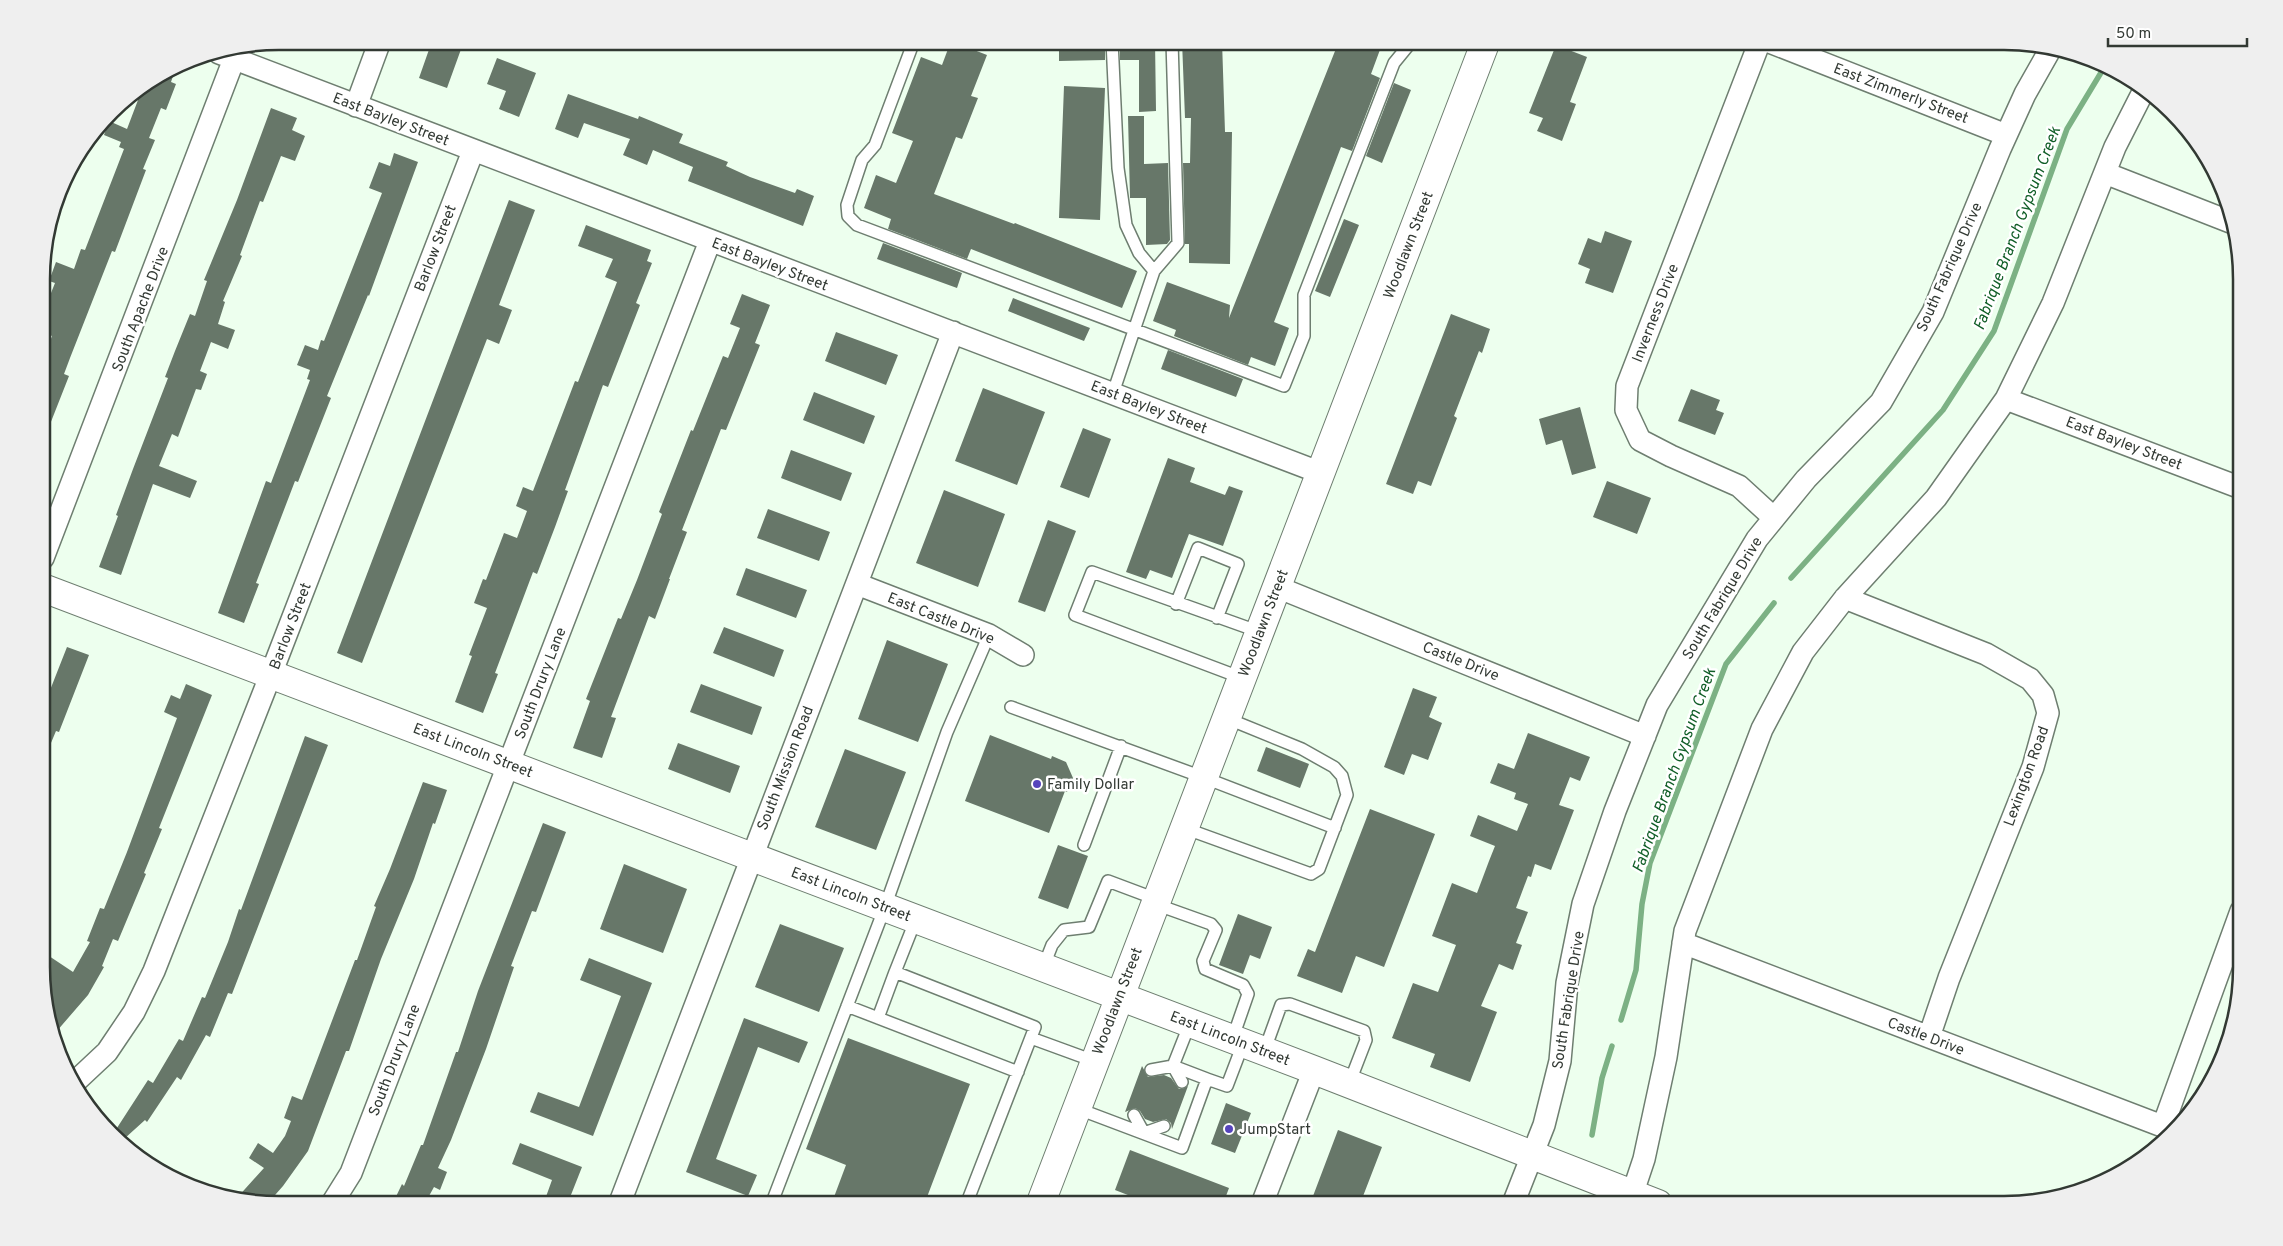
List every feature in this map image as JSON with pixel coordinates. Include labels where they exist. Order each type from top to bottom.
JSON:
[{"type":"street","points":[[356,106],[377,50]]},
{"type":"street","name":"Woodlawn Street","points":[[1043,1196],[1155,901],[1205,778],[1226,718],[1483,50]]},
{"type":"street","name":"Inverness Drive","points":[[1757,50],[1627,386],[1626,410],[1640,440],[1739,486],[1774,518]]},
{"type":"street","name":"East Zimmerly Street","points":[[1790,50],[2006,135]]},
{"type":"street","name":"South Fabrique Drive","points":[[1516,1196],[1544,1125],[1560,1061],[1567,983],[1583,904],[1615,811],[1657,705],[1757,539],[1806,479],[1881,402],[1933,312],[2006,135],[2025,94],[2049,54]]},
{"type":"street","name":"East Bayley Street","points":[[227,56],[472,151],[1321,473]]},
{"type":"street","name":"South Apache Drive","points":[[50,539],[227,56]]},
{"type":"street","points":[[1632,1196],[1644,1159],[1666,1057],[1685,931],[1726,819],[1762,729],[1803,652],[1845,598],[1936,498],[2006,399],[2053,304],[2115,146],[2141,96]]},
{"type":"street","name":"Barlow Street","points":[[79,1078],[107,1052],[134,1012],[154,971],[271,674],[472,151]]},
{"type":"street","points":[[2104,173],[2225,220]]},
{"type":"street","name":"South Drury Lane","points":[[337,1196],[351,1173],[710,241]]},
{"type":"street","name":"South Mission Road","points":[[622,1196],[750,856],[857,584],[953,332]]},
{"type":"street","name":"East Bayley Street","points":[[2006,399],[2233,485]]},
{"type":"street","name":"East Castle Drive","points":[[857,584],[989,635],[1023,655]]},
{"type":"street","name":"Castle Drive","points":[[1277,588],[1645,736]]},
{"type":"street","name":"East Lincoln Street","points":[[50,591],[1314,1070],[1532,1155],[1624,1196]]},
{"type":"street","name":"Lexington Road","points":[[1845,598],[1986,654],[2030,679],[2043,695],[2048,713],[2032,767],[1928,1036]]},
{"type":"street","points":[[2166,1127],[2233,934]]},
{"type":"street","name":"Castle Drive","points":[[1683,943],[2166,1127]]},
{"type":"street","points":[[1265,1196],[1314,1070]]},
{"type":"lane","points":[[911,50],[876,145],[862,160],[847,205],[848,216],[857,225],[1284,386],[1304,336],[1304,295],[1394,63],[1405,50]]},
{"type":"lane","points":[[1112,50],[1118,168],[1126,225],[1139,253],[1154,271]]},
{"type":"lane","points":[[1113,393],[1154,271],[1178,243],[1172,50]]},
{"type":"lane","points":[[1176,604],[1198,548],[1238,564],[1218,618]]},
{"type":"lane","points":[[1242,678],[1075,615],[1092,572],[1176,604],[1260,632]]},
{"type":"lane","points":[[774,1196],[884,907],[947,732],[989,635]]},
{"type":"lane","points":[[1011,707],[1121,746],[1334,828]]},
{"type":"lane","points":[[1184,828],[1312,874],[1319,869],[1347,795],[1342,776],[1334,768],[1302,749],[1226,718]]},
{"type":"lane","points":[[1084,845],[1121,746]]},
{"type":"lane","points":[[1043,968],[1052,945],[1064,930],[1089,928],[1108,881],[1211,924],[1216,930],[1203,961],[1205,969],[1243,985],[1248,994],[1246,1045]]},
{"type":"lane","points":[[878,1018],[916,919]]},
{"type":"lane","points":[[895,972],[1035,1027],[969,1196]]},
{"type":"lane","points":[[1151,1070],[1173,1066],[1227,1086],[1246,1045],[1282,1005],[1290,1004],[1364,1031],[1366,1040],[1349,1084]]},
{"type":"lane","points":[[847,1006],[1018,1072]]},
{"type":"lane","points":[[1166,1076],[1173,1066],[1190,1024]]},
{"type":"lane","points":[[1031,1038],[1094,1061]]},
{"type":"lane","points":[[1173,1066],[1182,1082]]},
{"type":"lane","points":[[1076,1108],[1182,1148],[1208,1080]]},
{"type":"lane","points":[[1134,1115],[1144,1133]]},
{"type":"lane","points":[[1144,1133],[1148,1120]]},
{"type":"lane","points":[[1144,1133],[1164,1126]]},
{"type":"building","points":[[429,50],[461,50],[447,88],[419,78]]},
{"type":"building","points":[[948,50],[974,50],[987,55],[971,96],[978,98],[962,139],[956,137],[934,194],[1015,223],[1137,271],[1122,308],[971,249],[967,259],[888,229],[891,219],[864,208],[876,175],[896,183],[913,141],[892,133],[921,57],[942,65]]},
{"type":"building","points":[[1059,50],[1105,50],[1105,60],[1059,61]]},
{"type":"building","points":[[1120,50],[1155,50],[1156,111],[1139,112],[1139,60],[1120,60]]},
{"type":"building","points":[[1182,50],[1222,50],[1225,132],[1232,132],[1230,264],[1189,263],[1189,244],[1185,244],[1183,163],[1190,163],[1191,118],[1185,118]]},
{"type":"building","points":[[1335,50],[1380,50],[1371,74],[1380,78],[1352,151],[1341,147],[1274,322],[1289,328],[1275,366],[1251,357],[1248,365],[1174,336],[1176,330],[1153,321],[1167,282],[1230,305],[1229,318]]},
{"type":"building","points":[[1554,50],[1569,50],[1587,57],[1570,102],[1576,104],[1562,141],[1537,131],[1543,118],[1529,113]]},
{"type":"building","points":[[497,58],[536,73],[519,117],[499,109],[506,91],[487,84]]},
{"type":"building","points":[[173,77],[171,82],[176,84],[166,110],[161,108],[149,138],[155,140],[143,169],[146,170],[115,252],[112,251],[70,358],[64,374],[69,376],[50,424],[50,341],[52,336],[50,335],[50,296],[55,283],[50,281],[50,278],[56,262],[74,269],[81,249],[85,250],[124,149],[119,147],[121,142],[104,135],[112,122],[127,129],[138,100]]},
{"type":"building","points":[[1394,83],[1411,90],[1382,163],[1366,156]]},
{"type":"building","points":[[1064,86],[1105,88],[1100,220],[1059,218]]},
{"type":"building","points":[[568,94],[638,119],[639,116],[683,134],[679,143],[728,162],[726,166],[795,193],[797,189],[814,196],[803,226],[688,181],[693,167],[653,150],[647,165],[623,155],[630,139],[584,123],[578,138],[555,129]]},
{"type":"building","points":[[271,108],[297,118],[292,130],[305,136],[295,161],[281,156],[263,202],[260,201],[240,255],[242,256],[223,301],[225,302],[218,324],[235,330],[228,349],[211,342],[200,371],[207,374],[201,390],[196,389],[178,437],[172,434],[159,466],[197,481],[190,498],[153,484],[121,575],[99,567],[118,516],[116,515],[168,378],[165,377],[190,314],[195,316],[207,281],[204,280],[237,200]]},
{"type":"building","points":[[1128,116],[1144,116],[1144,164],[1168,163],[1170,240],[1167,244],[1146,245],[1146,198],[1130,198]]},
{"type":"building","points":[[394,153],[418,162],[369,296],[327,396],[331,398],[298,482],[295,481],[256,583],[259,584],[244,623],[218,613],[266,481],[271,483],[310,380],[307,379],[310,370],[297,365],[305,345],[318,350],[321,340],[324,341],[382,193],[369,188],[379,162],[390,166]]},
{"type":"building","points":[[509,200],[535,210],[499,305],[512,310],[499,344],[487,339],[362,663],[337,653]]},
{"type":"building","points":[[1344,219],[1359,225],[1330,297],[1315,291]]},
{"type":"building","points":[[586,225],[651,250],[647,261],[652,263],[636,303],[640,305],[608,387],[603,385],[565,490],[568,491],[555,527],[537,574],[533,572],[495,673],[498,674],[483,713],[455,702],[472,656],[469,655],[487,608],[474,603],[483,579],[486,580],[504,533],[517,538],[527,511],[516,506],[523,487],[533,491],[575,381],[578,382],[617,282],[605,277],[613,259],[578,246]]},
{"type":"building","points":[[1605,231],[1632,241],[1613,293],[1585,283],[1590,269],[1578,264],[1588,238],[1601,243]]},
{"type":"building","points":[[883,243],[962,273],[957,288],[877,259]]},
{"type":"building","points":[[742,294],[770,305],[755,343],[760,345],[726,430],[721,429],[682,530],[687,532],[655,619],[649,616],[611,717],[616,718],[602,758],[573,748],[590,701],[586,699],[618,618],[621,619],[637,580],[662,514],[659,512],[691,430],[693,431],[723,356],[728,358],[740,328],[730,324]]},
{"type":"building","points":[[1013,298],[1090,328],[1084,341],[1008,311]]},
{"type":"building","points":[[1451,314],[1490,329],[1482,353],[1479,351],[1454,416],[1457,418],[1431,486],[1418,481],[1413,494],[1386,484]]},
{"type":"building","points":[[836,332],[898,355],[886,385],[825,361]]},
{"type":"building","points":[[1168,350],[1243,379],[1236,397],[1161,369]]},
{"type":"building","points":[[983,388],[1045,412],[1017,485],[955,461]]},
{"type":"building","points":[[1691,389],[1720,400],[1716,410],[1724,413],[1715,435],[1678,421]]},
{"type":"building","points":[[814,392],[875,416],[864,444],[803,420]]},
{"type":"building","points":[[1580,407],[1596,468],[1572,475],[1562,440],[1546,445],[1539,419]]},
{"type":"building","points":[[1083,428],[1111,439],[1089,498],[1060,487]]},
{"type":"building","points":[[791,450],[852,473],[841,501],[781,478]]},
{"type":"building","points":[[1168,458],[1195,468],[1190,482],[1225,495],[1229,486],[1243,491],[1223,546],[1189,534],[1172,578],[1150,570],[1146,579],[1126,572]]},
{"type":"building","points":[[1607,481],[1651,498],[1637,534],[1593,517]]},
{"type":"building","points":[[944,490],[1005,514],[978,587],[916,563]]},
{"type":"building","points":[[768,509],[830,532],[819,561],[757,538]]},
{"type":"building","points":[[1048,520],[1076,531],[1045,612],[1018,602]]},
{"type":"building","points":[[746,568],[807,590],[796,618],[736,595]]},
{"type":"building","points":[[724,627],[784,650],[774,677],[713,653]]},
{"type":"building","points":[[887,640],[948,664],[918,742],[858,719]]},
{"type":"building","points":[[67,647],[89,655],[59,732],[56,731],[50,745],[50,690]]},
{"type":"building","points":[[186,684],[212,695],[159,828],[162,829],[144,873],[146,874],[118,941],[113,939],[102,966],[104,967],[88,995],[59,1029],[54,1012],[50,982],[50,957],[73,972],[90,942],[87,941],[100,908],[104,909],[177,718],[164,712],[171,695],[180,699]]},
{"type":"building","points":[[701,684],[762,707],[752,735],[690,712]]},
{"type":"building","points":[[1413,688],[1437,697],[1429,717],[1442,723],[1428,760],[1412,754],[1404,775],[1384,767]]},
{"type":"building","points":[[1528,733],[1590,757],[1580,781],[1570,777],[1559,805],[1574,810],[1551,870],[1535,864],[1531,877],[1528,876],[1516,908],[1528,912],[1516,943],[1522,945],[1513,970],[1499,964],[1481,1006],[1497,1012],[1470,1082],[1430,1067],[1435,1054],[1392,1038],[1413,983],[1438,992],[1456,945],[1432,936],[1452,883],[1477,893],[1495,846],[1470,836],[1478,815],[1517,831],[1528,804],[1514,799],[1516,793],[1490,783],[1498,763],[1514,769]]},
{"type":"building","points":[[990,735],[1051,759],[1052,756],[1066,762],[1073,778],[1067,792],[1065,791],[1049,833],[965,801]]},
{"type":"building","points":[[305,736],[328,745],[232,994],[228,993],[210,1037],[206,1035],[181,1080],[177,1077],[147,1122],[145,1120],[126,1137],[117,1129],[148,1080],[153,1083],[179,1039],[183,1041],[202,997],[205,998],[228,942],[239,909],[241,910]]},
{"type":"building","points":[[678,743],[740,766],[730,793],[668,769]]},
{"type":"building","points":[[1266,747],[1309,764],[1300,788],[1257,771]]},
{"type":"building","points":[[845,749],[906,772],[876,850],[815,827]]},
{"type":"building","points":[[423,782],[447,790],[435,824],[433,823],[414,879],[381,959],[349,1051],[346,1051],[308,1151],[274,1196],[241,1193],[264,1168],[249,1158],[258,1143],[273,1153],[285,1136],[291,1121],[284,1118],[292,1096],[302,1100],[355,960],[357,960],[376,907],[374,906]]},
{"type":"building","points":[[1370,809],[1435,834],[1384,967],[1356,956],[1342,993],[1297,976],[1308,949],[1315,952]]},
{"type":"building","points":[[543,823],[566,832],[536,912],[532,911],[511,966],[514,967],[486,1049],[451,1140],[438,1168],[447,1172],[440,1190],[434,1187],[429,1196],[396,1196],[402,1184],[404,1186],[421,1145],[423,1145],[456,1052],[458,1052],[478,991]]},
{"type":"building","points":[[1058,845],[1088,856],[1068,909],[1038,898]]},
{"type":"building","points":[[624,864],[687,889],[663,953],[600,929]]},
{"type":"building","points":[[1238,914],[1272,927],[1260,959],[1250,955],[1243,974],[1219,965]]},
{"type":"building","points":[[780,924],[844,948],[819,1012],[755,987]]},
{"type":"building","points":[[589,958],[652,983],[593,1136],[530,1112],[538,1092],[579,1107],[621,996],[580,980]]},
{"type":"building","points":[[744,1018],[808,1042],[799,1063],[758,1047],[716,1159],[757,1175],[748,1196],[686,1172]]},
{"type":"building","points":[[848,1038],[970,1084],[927,1196],[834,1196],[846,1165],[806,1149]]},
{"type":"building","points":[[1142,1066],[1148,1077],[1164,1075],[1171,1078],[1179,1089],[1188,1086],[1172,1129],[1171,1123],[1166,1119],[1153,1122],[1145,1119],[1140,1111],[1135,1108],[1125,1112]]},
{"type":"building","points":[[1226,1103],[1251,1113],[1235,1153],[1211,1144]]},
{"type":"building","points":[[1338,1130],[1382,1147],[1363,1196],[1313,1196]]},
{"type":"building","points":[[520,1143],[582,1167],[571,1196],[546,1196],[552,1180],[512,1164]]},
{"type":"building","points":[[1130,1150],[1229,1188],[1226,1196],[1130,1196],[1115,1190]]},
{"type":"waterway","name":"Fabrique Branch Gypsum Creek","points":[[1791,578],[1943,410],[1994,331],[2067,129],[2101,72]]},
{"type":"waterway","name":"Fabrique Branch Gypsum Creek","points":[[1621,1020],[1636,970],[1642,904],[1650,863],[1726,664],[1774,603]]},
{"type":"waterway","name":"Fabrique Branch Gypsum Creek","points":[[1592,1135],[1602,1078],[1612,1046]]},
{"type":"place","name":"Family Dollar","points":[[1037,784]]},
{"type":"place","name":"JumpStart","points":[[1229,1129]]}]
